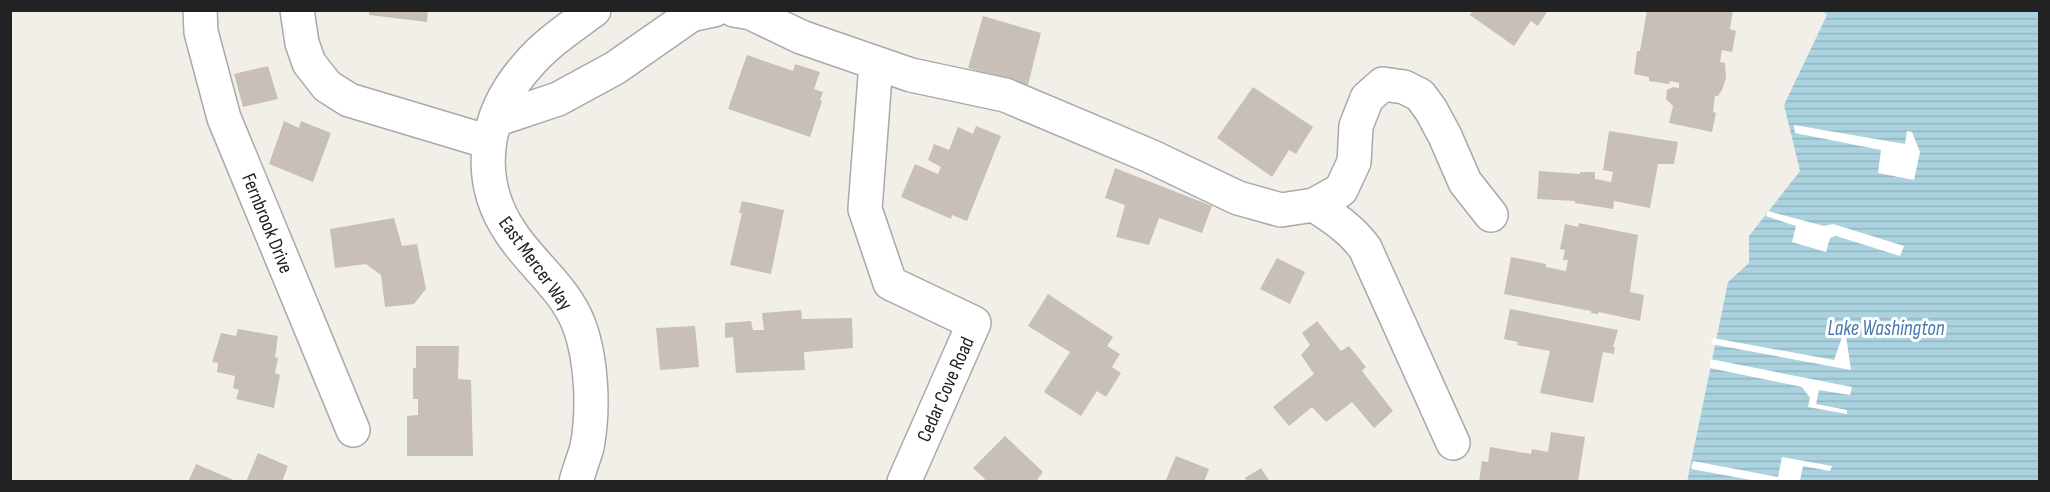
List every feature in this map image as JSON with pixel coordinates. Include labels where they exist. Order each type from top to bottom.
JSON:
[{"type":"street","name":"Fernbrook Drive","points":[[200,10],[201,32],[224,118],[353,430]]},
{"type":"street","points":[[297,10],[302,43],[309,63],[327,86],[349,100],[492,131],[615,68],[691,15],[714,10]]},
{"type":"street","name":"East Mercer Way","points":[[576,482],[587,447],[591,398],[587,359],[579,326],[569,304],[512,234],[498,211],[490,188],[487,166],[492,131],[510,89],[527,65],[563,33],[594,10]]},
{"type":"street","points":[[734,10],[751,13],[801,37],[911,75],[1005,95],[1141,152],[1238,198],[1281,210],[1314,206],[1341,190],[1354,162],[1356,126],[1366,98],[1383,84],[1404,87],[1420,95],[1431,110],[1465,182],[1491,215]]},
{"type":"street","name":"Cedar Cove Road","points":[[876,63],[865,209],[890,283],[974,323],[904,482]]},
{"type":"street","points":[[1314,206],[1345,225],[1365,248],[1453,443]]},
{"type":"water","name":"Lake Washington","points":[[1823,11],[2039,11],[2039,481],[1687,482],[1728,282],[1749,263],[1749,236],[1800,171],[1784,105],[1827,15]]},
{"type":"pier","points":[[1794,125],[1905,144],[1907,131],[1912,132],[1920,152],[1914,180],[1878,173],[1881,150],[1795,133]]},
{"type":"pier","points":[[1768,211],[1824,226],[1833,224],[1904,246],[1900,256],[1836,236],[1830,238],[1826,252],[1792,242],[1796,226],[1766,216]]},
{"type":"pier","points":[[1845,329],[1851,370],[1711,344],[1713,338],[1834,360]]},
{"type":"pier","points":[[1710,359],[1852,387],[1850,395],[1819,390],[1816,404],[1847,410],[1847,414],[1808,407],[1810,398],[1802,387],[1710,368]]},
{"type":"pier","points":[[1782,457],[1832,466],[1830,471],[1803,466],[1800,480],[1805,482],[1757,481],[1691,469],[1693,461],[1778,477]]},
{"type":"building","points":[[369,10],[428,10],[427,22],[369,15]]},
{"type":"building","points":[[1473,10],[1548,10],[1538,26],[1531,21],[1514,46],[1470,15]]},
{"type":"building","points":[[1647,10],[1733,10],[1730,29],[1736,31],[1732,52],[1722,50],[1720,62],[1725,63],[1726,78],[1722,90],[1718,96],[1715,96],[1713,112],[1716,113],[1712,132],[1669,123],[1673,106],[1666,99],[1667,90],[1673,87],[1679,88],[1679,83],[1649,81],[1649,77],[1634,74]]},
{"type":"building","points":[[983,16],[1041,33],[1028,85],[968,68]]},
{"type":"building","points":[[747,55],[793,71],[795,64],[820,72],[814,89],[823,92],[820,100],[822,101],[810,137],[728,109]]},
{"type":"building","points":[[268,66],[278,99],[243,107],[234,74]]},
{"type":"building","points":[[1253,87],[1313,127],[1296,154],[1289,150],[1272,177],[1217,138]]},
{"type":"building","points":[[284,121],[299,128],[301,121],[331,133],[313,182],[269,164]]},
{"type":"building","points":[[976,126],[1001,136],[967,221],[952,215],[951,219],[901,197],[915,164],[938,174],[941,167],[928,160],[934,144],[949,150],[958,127],[973,134]]},
{"type":"building","points":[[1609,131],[1678,142],[1674,164],[1658,164],[1650,208],[1614,201],[1613,209],[1575,203],[1575,201],[1537,199],[1539,171],[1580,174],[1580,172],[1595,172],[1595,179],[1611,182],[1613,172],[1603,170]]},
{"type":"building","points":[[1115,168],[1212,206],[1202,233],[1159,218],[1149,245],[1116,237],[1125,205],[1105,198]]},
{"type":"building","points":[[742,201],[784,210],[771,274],[730,265],[742,213],[739,213]]},
{"type":"building","points":[[394,218],[402,246],[417,244],[426,289],[414,304],[385,307],[381,275],[366,264],[335,268],[330,229]]},
{"type":"building","points":[[1579,223],[1638,235],[1630,292],[1644,295],[1640,321],[1504,294],[1511,257],[1546,264],[1546,267],[1566,271],[1568,260],[1563,260],[1565,250],[1560,249],[1565,224],[1578,227]]},
{"type":"building","points":[[1277,258],[1305,272],[1290,304],[1260,289]]},
{"type":"building","points":[[1048,294],[1113,337],[1107,346],[1120,354],[1112,367],[1121,373],[1106,397],[1097,391],[1081,416],[1044,392],[1070,352],[1028,326]]},
{"type":"building","points":[[1510,309],[1618,330],[1613,347],[1615,347],[1614,354],[1603,352],[1593,403],[1540,393],[1550,351],[1517,345],[1518,342],[1504,339]]},
{"type":"building","points":[[801,310],[802,319],[852,318],[853,348],[804,352],[805,370],[736,373],[733,337],[725,338],[725,323],[751,321],[753,330],[764,330],[762,313]]},
{"type":"building","points":[[1317,321],[1341,351],[1349,346],[1366,367],[1362,371],[1393,411],[1374,428],[1352,402],[1326,422],[1312,407],[1289,426],[1273,407],[1314,374],[1301,355],[1310,345],[1302,333]]},
{"type":"building","points":[[695,326],[699,367],[660,370],[656,328]]},
{"type":"building","points":[[238,329],[278,336],[275,373],[280,375],[274,408],[236,399],[239,390],[233,388],[235,376],[217,372],[218,363],[212,362],[221,333],[236,336]]},
{"type":"building","points":[[416,346],[459,346],[458,379],[471,380],[473,456],[407,456],[407,416],[418,415],[418,399],[413,399]]},
{"type":"building","points":[[1551,432],[1585,437],[1578,482],[1479,482],[1482,461],[1488,462],[1490,447],[1531,454],[1532,449],[1548,452]]},
{"type":"building","points":[[1005,436],[1043,472],[1037,480],[1039,482],[983,482],[985,479],[973,468]]},
{"type":"building","points":[[258,453],[288,466],[282,482],[246,482]]},
{"type":"building","points":[[1176,456],[1209,469],[1204,482],[1165,482]]},
{"type":"building","points":[[196,464],[236,481],[236,482],[188,482]]},
{"type":"building","points":[[1261,468],[1270,482],[1247,482],[1245,478]]}]
